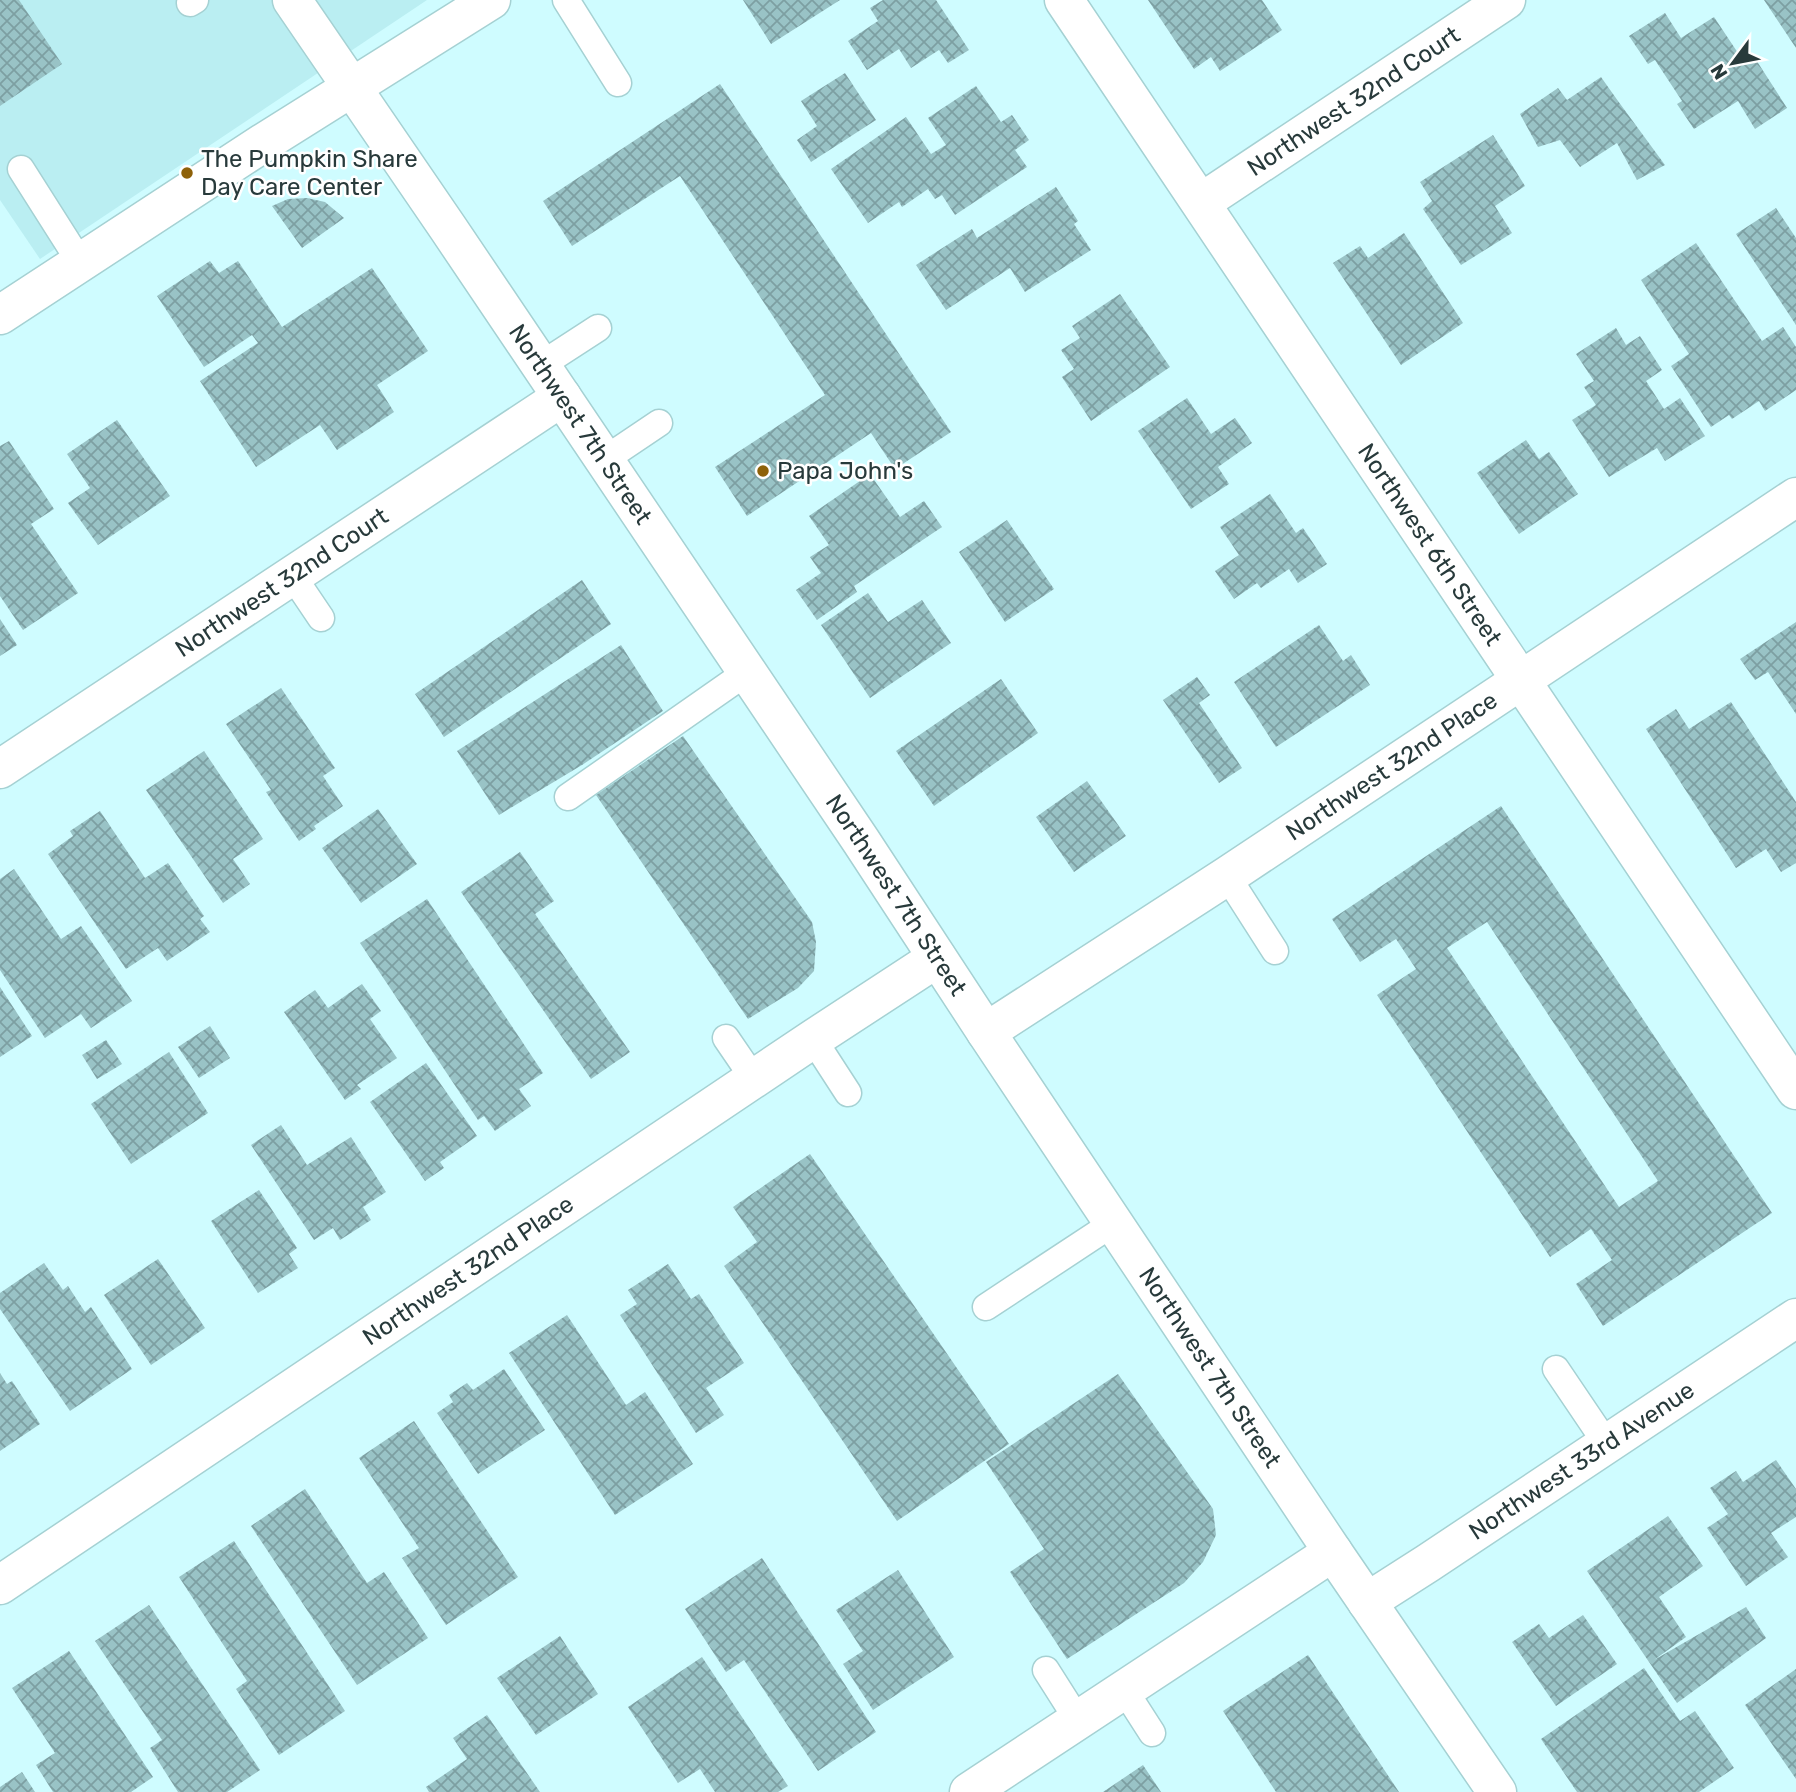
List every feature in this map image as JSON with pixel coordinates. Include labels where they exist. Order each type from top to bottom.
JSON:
[{"type":"street","name":"Northwest 7th Street","points":[[292,0],[541,365],[1333,1552],[1497,1792]]},
{"type":"street","points":[[0,316],[263,143],[491,0]]},
{"type":"street","name":"Northwest 6th Street","points":[[1063,0],[1202,202],[1796,1090]]},
{"type":"street","name":"Northwest 32nd Court","points":[[1202,202],[1506,0]]},
{"type":"street","name":"Northwest 32nd Court","points":[[0,769],[562,397]]},
{"type":"street","name":"Northwest 32nd Place","points":[[986,1032],[1227,876],[1796,497]]},
{"type":"street","name":"Northwest 32nd Place","points":[[0,1585],[937,958]]},
{"type":"street","name":"Northwest 33rd Avenue","points":[[1367,1602],[1796,1318]]},
{"type":"street","points":[[969,1792],[1125,1692],[1333,1552]]},
{"type":"lane","points":[[566,0],[618,83]]},
{"type":"lane","points":[[21,169],[80,262]]},
{"type":"lane","points":[[541,365],[598,328]]},
{"type":"lane","points":[[604,460],[659,423]]},
{"type":"lane","points":[[292,575],[321,618]]},
{"type":"lane","points":[[568,797],[747,672]]},
{"type":"lane","points":[[1227,876],[1275,951]]},
{"type":"lane","points":[[726,1038],[754,1079]]},
{"type":"lane","points":[[813,1039],[848,1093]]},
{"type":"lane","points":[[986,1307],[1115,1222]]},
{"type":"lane","points":[[1556,1369],[1606,1444]]},
{"type":"lane","points":[[1046,1670],[1079,1721]]},
{"type":"lane","points":[[1125,1692],[1152,1733]]},
{"type":"shaded area","points":[[0,0],[427,0],[40,259],[0,200]]},
{"type":"building","points":[[0,0],[19,0],[62,64],[0,106]]},
{"type":"building","points":[[743,0],[840,0],[771,44]]},
{"type":"building","points":[[883,0],[936,0],[969,50],[948,63],[939,50],[911,68],[899,49],[867,70],[848,41],[878,21],[870,8]]},
{"type":"building","points":[[1148,0],[1262,0],[1282,30],[1220,71],[1211,57],[1194,69]]},
{"type":"building","points":[[1764,0],[1796,0],[1796,48]]},
{"type":"building","points":[[1665,13],[1681,38],[1714,17],[1742,59],[1751,52],[1787,108],[1755,129],[1738,101],[1694,129],[1677,104],[1682,101],[1655,60],[1648,64],[1629,36]]},
{"type":"building","points":[[845,73],[876,120],[811,162],[797,140],[817,126],[801,101]]},
{"type":"building","points":[[1601,77],[1665,165],[1637,180],[1617,143],[1580,167],[1560,140],[1538,147],[1520,114],[1558,88],[1567,100]]},
{"type":"building","points":[[720,84],[951,432],[895,469],[871,433],[747,516],[715,467],[825,395],[680,176],[572,246],[543,201]]},
{"type":"building","points":[[976,86],[1001,122],[1012,115],[1029,140],[1015,150],[1027,167],[955,215],[942,195],[935,199],[928,189],[902,207],[899,202],[868,223],[831,169],[906,117],[931,154],[946,145],[928,118]]},
{"type":"building","points":[[1493,135],[1525,186],[1495,206],[1512,233],[1461,265],[1423,209],[1432,201],[1420,182]]},
{"type":"building","points":[[1056,187],[1078,221],[1074,224],[1091,250],[1025,292],[1010,268],[946,310],[916,265],[972,229],[977,238]]},
{"type":"building","points":[[307,198],[325,202],[344,218],[302,248],[272,206],[288,199]]},
{"type":"building","points":[[1776,208],[1796,238],[1796,325],[1736,234]]},
{"type":"building","points":[[1404,233],[1463,323],[1401,365],[1333,263],[1360,246],[1368,258]]},
{"type":"building","points":[[1696,243],[1762,341],[1783,327],[1796,347],[1796,390],[1765,411],[1759,401],[1732,419],[1729,415],[1711,427],[1671,366],[1689,354],[1641,280]]},
{"type":"building","points":[[210,261],[219,273],[238,261],[282,327],[372,268],[428,351],[377,385],[394,412],[337,450],[320,425],[256,467],[200,381],[258,343],[252,335],[204,367],[157,296]]},
{"type":"building","points":[[1120,294],[1170,367],[1091,421],[1062,377],[1074,369],[1061,350],[1080,338],[1072,326]]},
{"type":"building","points":[[1616,328],[1626,345],[1640,336],[1662,370],[1646,381],[1664,409],[1680,398],[1705,436],[1665,461],[1657,448],[1609,477],[1572,420],[1596,405],[1584,387],[1594,381],[1576,354]]},
{"type":"building","points":[[1187,398],[1211,434],[1235,418],[1252,443],[1218,467],[1229,484],[1191,509],[1138,431]]},
{"type":"building","points":[[117,420],[170,496],[98,545],[68,503],[90,488],[67,454]]},
{"type":"building","points":[[1526,440],[1539,459],[1549,452],[1578,494],[1519,534],[1477,473]]},
{"type":"building","points":[[9,441],[54,509],[31,524],[78,593],[23,630],[0,596],[0,446]]},
{"type":"building","points":[[870,474],[900,517],[924,501],[942,527],[854,586],[857,592],[817,620],[796,590],[821,573],[810,557],[829,545],[809,516]]},
{"type":"building","points":[[1270,494],[1296,533],[1303,528],[1327,564],[1298,583],[1289,569],[1261,588],[1257,583],[1234,599],[1215,571],[1239,555],[1220,527]]},
{"type":"building","points":[[1007,520],[1054,589],[1005,622],[959,552]]},
{"type":"building","points":[[582,580],[611,624],[444,737],[415,694]]},
{"type":"building","points":[[868,593],[888,622],[922,600],[951,643],[870,698],[821,625]]},
{"type":"building","points":[[0,619],[17,645],[0,656]]},
{"type":"building","points":[[1796,622],[1796,714],[1768,672],[1755,680],[1740,659]]},
{"type":"building","points":[[1319,625],[1343,661],[1351,655],[1370,685],[1276,747],[1234,682]]},
{"type":"building","points":[[621,645],[663,711],[582,765],[499,815],[457,751]]},
{"type":"building","points":[[1197,677],[1210,695],[1199,703],[1242,768],[1219,783],[1163,700]]},
{"type":"building","points":[[1001,679],[1038,733],[934,806],[896,751]]},
{"type":"building","points":[[281,688],[335,768],[323,776],[343,806],[314,826],[316,829],[299,841],[266,792],[271,790],[226,724]]},
{"type":"building","points":[[1731,702],[1796,802],[1796,863],[1781,872],[1766,849],[1736,868],[1646,729],[1676,709],[1689,729]]},
{"type":"building","points":[[683,736],[812,922],[816,942],[814,971],[798,988],[748,1019],[596,795]]},
{"type":"building","points":[[204,751],[263,839],[233,859],[250,884],[223,903],[146,790]]},
{"type":"building","points":[[1087,781],[1126,836],[1074,872],[1036,817]]},
{"type":"building","points":[[1501,806],[1772,1213],[1603,1326],[1576,1284],[1612,1260],[1591,1229],[1550,1257],[1377,995],[1416,969],[1396,939],[1360,962],[1332,919]],"holes":[[[1487,922],[1658,1181],[1619,1207],[1447,948]]]},
{"type":"building","points":[[378,809],[417,864],[361,903],[322,848]]},
{"type":"building","points":[[100,811],[145,878],[168,863],[204,916],[200,919],[210,932],[167,961],[158,948],[126,969],[48,854],[73,836],[70,831]]},
{"type":"building","points":[[520,852],[554,901],[535,914],[630,1052],[591,1079],[461,892]]},
{"type":"building","points":[[14,869],[61,939],[81,926],[132,1001],[91,1028],[81,1014],[45,1038],[0,970],[0,879]]},
{"type":"building","points":[[427,899],[543,1073],[519,1089],[531,1106],[495,1131],[484,1116],[478,1120],[360,943]]},
{"type":"building","points":[[362,984],[381,1011],[370,1019],[397,1058],[357,1085],[361,1089],[345,1100],[284,1012],[315,990],[328,1008]]},
{"type":"building","points":[[0,987],[32,1036],[0,1057]]},
{"type":"building","points":[[210,1026],[230,1058],[199,1078],[178,1047]]},
{"type":"building","points":[[106,1040],[122,1064],[97,1079],[82,1055]]},
{"type":"building","points":[[169,1052],[208,1113],[131,1164],[91,1104]]},
{"type":"building","points":[[426,1063],[477,1136],[440,1162],[444,1168],[425,1181],[370,1102]]},
{"type":"building","points":[[281,1125],[307,1165],[351,1137],[386,1192],[363,1207],[371,1220],[340,1240],[333,1228],[314,1240],[251,1145]]},
{"type":"building","points":[[810,1154],[1009,1444],[897,1521],[724,1266],[757,1242],[733,1207]]},
{"type":"building","points":[[259,1190],[297,1248],[289,1254],[298,1268],[258,1293],[211,1221]]},
{"type":"building","points":[[158,1259],[205,1328],[151,1365],[104,1295]]},
{"type":"building","points":[[44,1263],[63,1290],[68,1286],[85,1312],[91,1307],[132,1369],[70,1411],[0,1309],[0,1293]]},
{"type":"building","points":[[668,1264],[691,1299],[699,1294],[744,1363],[706,1388],[724,1415],[696,1433],[620,1315],[637,1304],[628,1290]]},
{"type":"building","points":[[567,1315],[626,1405],[645,1392],[693,1464],[615,1515],[509,1353]]},
{"type":"building","points":[[504,1369],[545,1430],[478,1474],[437,1413],[453,1402],[449,1395],[467,1383],[473,1390]]},
{"type":"building","points":[[0,1373],[7,1384],[12,1381],[40,1424],[0,1451]]},
{"type":"building","points":[[1118,1374],[1213,1509],[1216,1535],[1203,1562],[1184,1583],[1067,1659],[1010,1572],[1044,1549],[986,1462]]},
{"type":"building","points":[[414,1421],[518,1577],[446,1625],[402,1558],[419,1548],[359,1458]]},
{"type":"building","points":[[1776,1460],[1796,1489],[1796,1517],[1771,1533],[1788,1557],[1746,1586],[1707,1528],[1728,1514],[1710,1488],[1736,1471],[1743,1482]]},
{"type":"building","points":[[305,1489],[367,1583],[384,1572],[428,1638],[357,1685],[251,1526]]},
{"type":"building","points":[[1668,1516],[1703,1566],[1659,1597],[1686,1637],[1654,1660],[1746,1607],[1766,1638],[1677,1703],[1587,1571]]},
{"type":"building","points":[[234,1541],[345,1711],[279,1755],[236,1689],[247,1681],[179,1577]]},
{"type":"building","points":[[762,1558],[876,1732],[818,1771],[744,1660],[726,1672],[685,1609]]},
{"type":"building","points":[[898,1570],[954,1657],[873,1710],[843,1664],[863,1651],[836,1610]]},
{"type":"building","points":[[149,1605],[260,1770],[227,1792],[178,1792],[150,1748],[162,1740],[95,1641]]},
{"type":"building","points":[[1583,1615],[1617,1664],[1556,1706],[1512,1642],[1539,1624],[1549,1638]]},
{"type":"building","points":[[560,1636],[598,1694],[536,1735],[497,1678]]},
{"type":"building","points":[[69,1651],[153,1777],[131,1792],[53,1792],[36,1765],[55,1753],[12,1688]]},
{"type":"building","points":[[1308,1655],[1399,1792],[1276,1792],[1223,1711]]},
{"type":"building","points":[[702,1657],[788,1786],[778,1792],[715,1792],[700,1769],[678,1783],[628,1707]]},
{"type":"building","points":[[1644,1668],[1680,1721],[1695,1711],[1734,1768],[1699,1792],[1577,1792],[1541,1739]]},
{"type":"building","points":[[1796,1669],[1796,1779],[1745,1705]]},
{"type":"building","points":[[487,1715],[540,1792],[429,1792],[426,1787],[467,1759],[453,1738]]},
{"type":"building","points":[[1143,1765],[1161,1792],[1103,1792]]},
{"type":"building","points":[[22,1772],[35,1792],[0,1792],[0,1787]]},
{"type":"place","name":"The Pumpkin Share Day Care Center","points":[[187,173]]},
{"type":"place","name":"Papa John's","points":[[763,471]]}]
